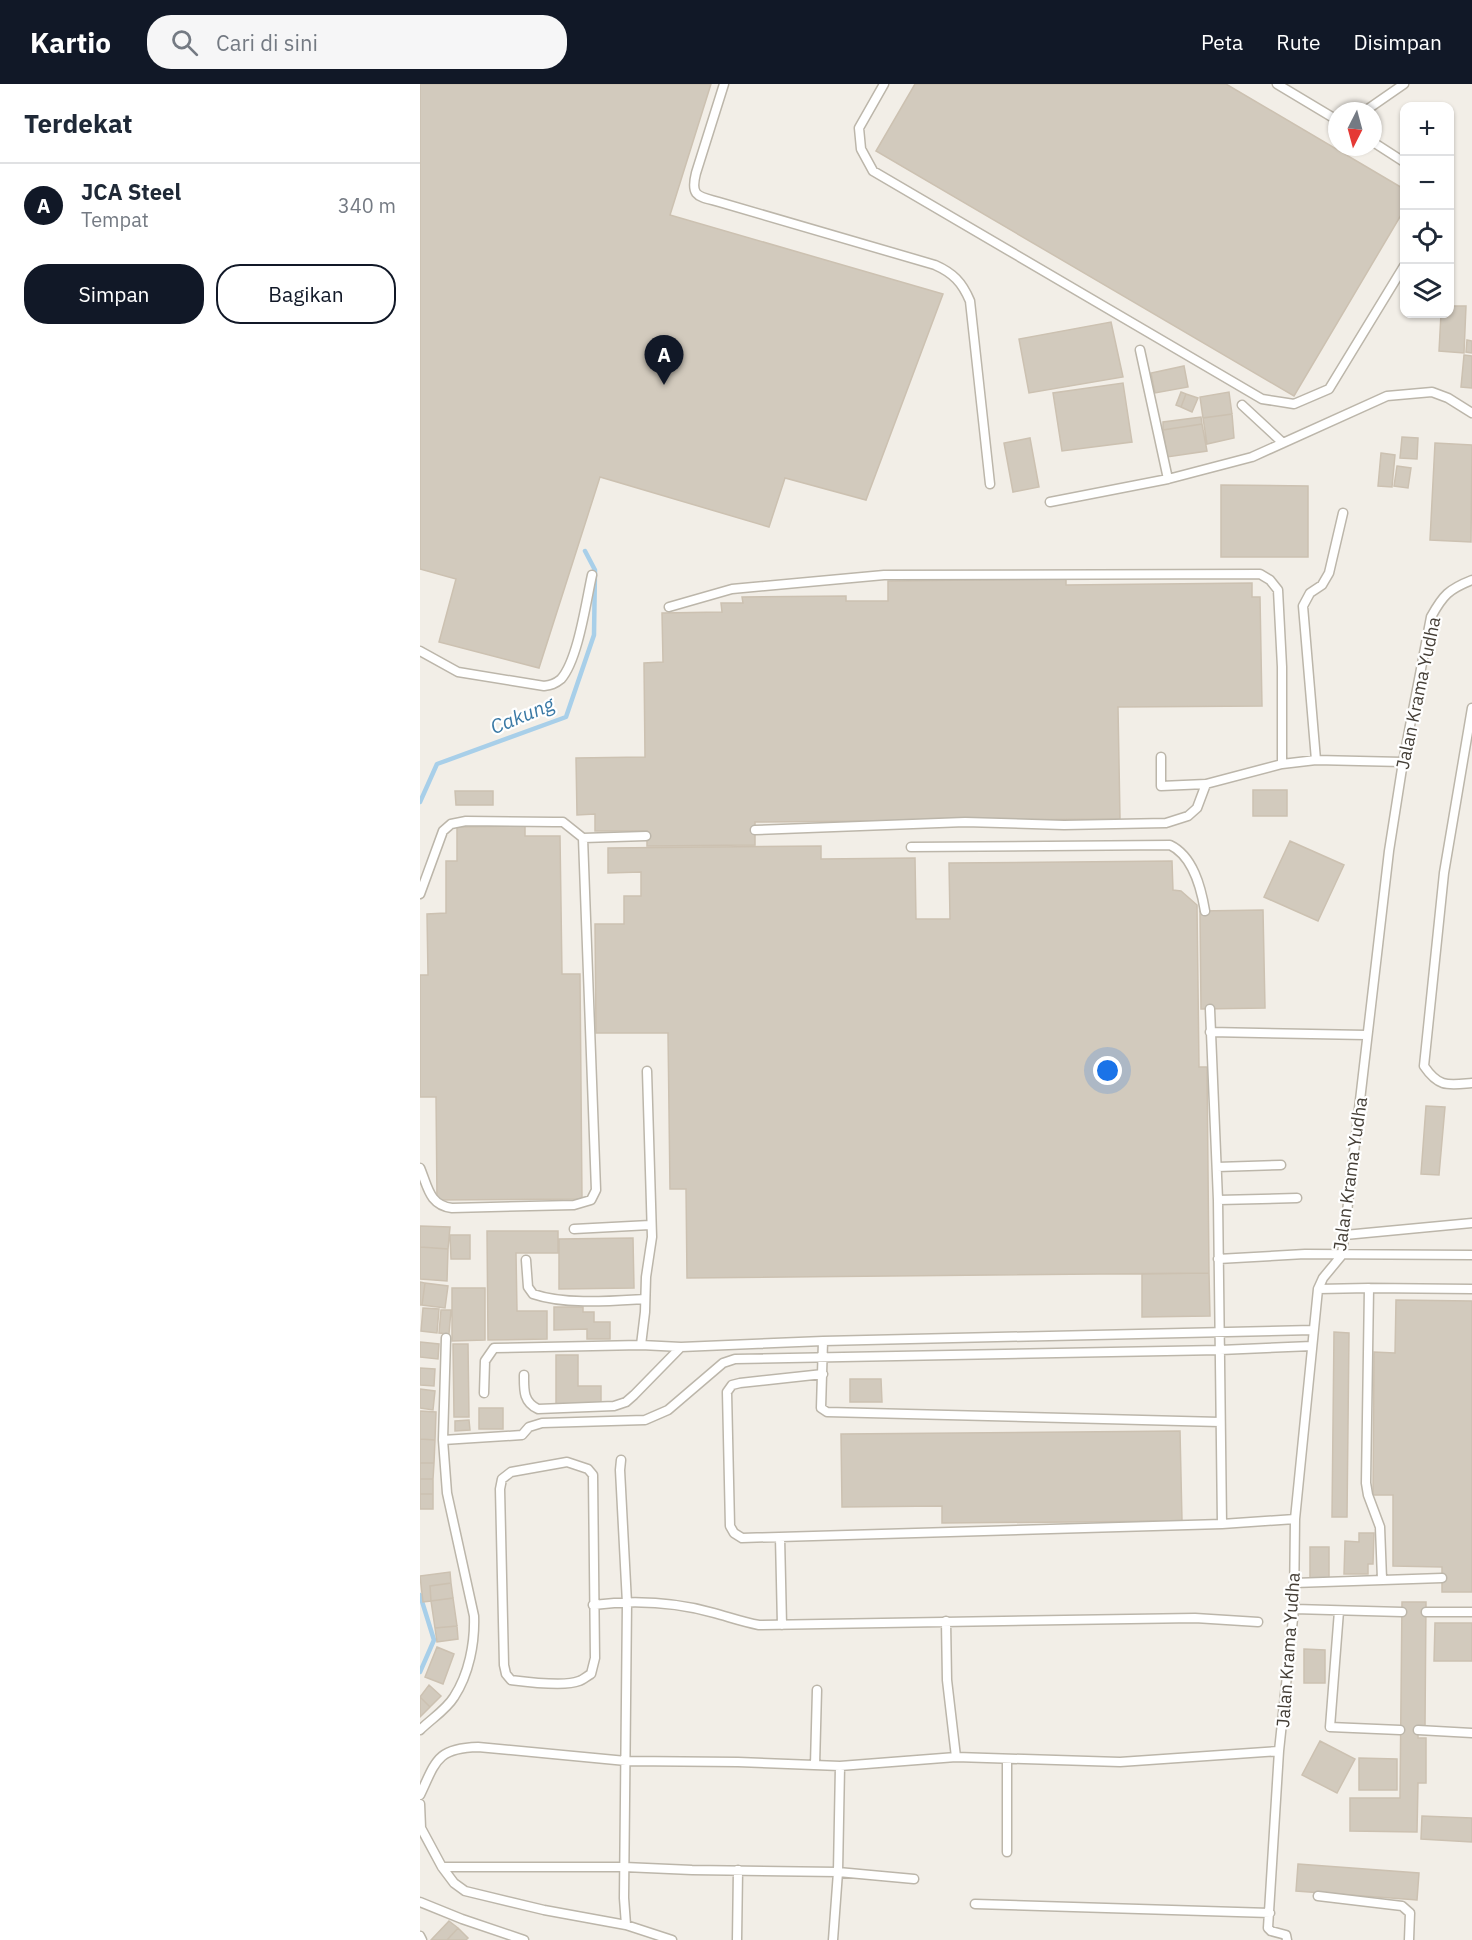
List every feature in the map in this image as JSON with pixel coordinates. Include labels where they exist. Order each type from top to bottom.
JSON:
[{"type":"lane","points":[[724,84],[696,173],[693,191],[701,197],[935,265],[957,278],[965,289],[970,301],[990,484]]},
{"type":"lane","points":[[884,84],[859,128],[861,149],[873,171],[1262,399],[1294,404],[1329,389],[1400,273]]},
{"type":"lane","points":[[1277,84],[1328,115]]},
{"type":"lane","points":[[1378,102],[1404,84]]},
{"type":"lane","points":[[1382,148],[1400,159]]},
{"type":"lane","points":[[1140,350],[1168,479]]},
{"type":"lane","points":[[1050,502],[1168,479],[1252,458],[1387,396],[1432,392],[1448,398],[1472,413]]},
{"type":"lane","points":[[1242,405],[1282,443]]},
{"type":"lane","points":[[1316,760],[1303,606],[1310,593],[1322,585],[1329,573],[1343,513]]},
{"type":"lane","points":[[669,607],[732,589],[884,575],[1260,574],[1270,580],[1278,590],[1282,667],[1282,764]]},
{"type":"lane","points":[[420,651],[458,672],[544,686],[554,684],[562,677],[571,662],[592,575]]},
{"type":"lane","name":"Jalan Krama Yudha","points":[[1287,1940],[1286,1935],[1268,1928],[1279,1751],[1294,1609],[1295,1519],[1318,1289],[1323,1278],[1342,1255],[1355,1127],[1363,1081],[1366,1035],[1389,851],[1403,762],[1431,616],[1441,597],[1472,580]]},
{"type":"lane","points":[[1472,708],[1444,873],[1424,1066],[1433,1079],[1449,1085],[1472,1083]]},
{"type":"lane","points":[[1161,757],[1161,786],[1206,784],[1282,764],[1316,760],[1403,762]]},
{"type":"lane","points":[[755,830],[965,822],[1064,825],[1166,823],[1188,816],[1197,808],[1206,784]]},
{"type":"lane","points":[[420,894],[443,831],[451,824],[485,820],[563,822],[583,838],[646,836]]},
{"type":"lane","points":[[420,1168],[435,1203],[442,1207],[574,1205],[591,1200],[596,1190],[583,838]]},
{"type":"lane","points":[[911,847],[1170,845],[1180,850],[1189,860],[1205,911]]},
{"type":"lane","points":[[1210,1009],[1218,1200],[1222,1524]]},
{"type":"lane","points":[[1210,1032],[1366,1035]]},
{"type":"lane","points":[[641,1345],[652,1237],[647,1071]]},
{"type":"lane","points":[[1217,1167],[1281,1165]]},
{"type":"lane","points":[[1218,1200],[1297,1198]]},
{"type":"lane","points":[[1345,1235],[1472,1223]]},
{"type":"lane","points":[[574,1229],[650,1225]]},
{"type":"lane","points":[[1218,1259],[1305,1254],[1472,1255]]},
{"type":"lane","points":[[526,1260],[528,1287],[533,1294],[544,1298],[645,1299]]},
{"type":"lane","points":[[1369,1288],[1366,1483],[1380,1527],[1382,1579]]},
{"type":"lane","points":[[1318,1289],[1472,1289]]},
{"type":"lane","points":[[484,1393],[485,1361],[494,1348],[641,1345],[681,1347],[823,1341],[1221,1334],[1313,1330]]},
{"type":"lane","points":[[420,1730],[453,1699],[466,1672],[474,1630],[474,1616],[448,1503],[443,1440],[446,1338]]},
{"type":"lane","points":[[823,1341],[821,1408],[827,1412],[1221,1422]]},
{"type":"lane","points":[[524,1375],[525,1395],[529,1405],[538,1409],[614,1406],[626,1402],[634,1395],[681,1347]]},
{"type":"lane","points":[[443,1440],[522,1435],[530,1427],[542,1423],[645,1420],[668,1410],[723,1363],[735,1359],[1312,1347]]},
{"type":"lane","points":[[823,1374],[740,1383],[732,1385],[727,1392],[730,1526],[734,1533],[742,1538],[1222,1524],[1295,1519]]},
{"type":"lane","points":[[621,1460],[627,1603],[624,1867],[626,1925]]},
{"type":"lane","points":[[567,1462],[588,1468],[593,1475],[593,1605],[595,1658],[591,1674],[578,1682],[565,1683],[531,1683],[511,1680],[506,1674],[504,1665],[500,1488],[502,1479],[511,1472],[567,1462]]},
{"type":"lane","points":[[780,1537],[782,1625]]},
{"type":"lane","points":[[1294,1583],[1442,1578]]},
{"type":"lane","points":[[593,1605],[665,1603],[715,1613],[751,1624],[782,1625],[1195,1618],[1258,1622]]},
{"type":"lane","points":[[1294,1609],[1402,1612]]},
{"type":"lane","points":[[1339,1611],[1330,1727],[1401,1730]]},
{"type":"lane","points":[[1426,1612],[1472,1612]]},
{"type":"lane","points":[[946,1621],[947,1680],[956,1757]]},
{"type":"lane","points":[[815,1765],[817,1690]]},
{"type":"lane","points":[[1418,1730],[1472,1733]]},
{"type":"lane","points":[[420,1795],[435,1764],[450,1750],[478,1747],[626,1761],[840,1766],[956,1757],[1120,1762],[1279,1751]]},
{"type":"lane","points":[[1007,1759],[1007,1852]]},
{"type":"lane","points":[[833,1940],[838,1872],[840,1766]]},
{"type":"lane","points":[[420,1803],[421,1828],[442,1867],[465,1891],[544,1910],[626,1925],[672,1940]]},
{"type":"lane","points":[[442,1867],[624,1867],[838,1872],[914,1879]]},
{"type":"lane","points":[[738,1870],[738,1940]]},
{"type":"lane","points":[[1318,1896],[1402,1906],[1410,1913],[1409,1940]]},
{"type":"lane","points":[[420,1902],[524,1940]]},
{"type":"lane","points":[[975,1904],[1270,1913]]},
{"type":"lane","points":[[420,1936],[422,1940]]},
{"type":"building","points":[[420,84],[711,84],[670,215],[943,294],[866,500],[785,478],[769,527],[600,477],[539,668],[439,642],[456,579],[420,569]]},
{"type":"building","points":[[915,84],[1226,84],[1328,144],[1328,156],[1348,156],[1400,187],[1400,217],[1294,396],[876,151]]},
{"type":"building","points":[[1454,306],[1466,306],[1464,353],[1439,351],[1441,318],[1454,318]]},
{"type":"building","points":[[1111,322],[1123,377],[1029,393],[1019,339]]},
{"type":"building","points":[[1467,340],[1472,341],[1472,353],[1466,352]]},
{"type":"building","points":[[1464,355],[1472,356],[1472,388],[1461,387]]},
{"type":"building","points":[[1184,366],[1188,387],[1155,393],[1151,373]]},
{"type":"building","points":[[1123,383],[1132,442],[1062,451],[1053,393]]},
{"type":"building","points":[[1181,392],[1186,394],[1181,407],[1176,405]]},
{"type":"building","points":[[1229,392],[1232,414],[1203,418],[1200,397]]},
{"type":"building","points":[[1186,394],[1198,398],[1192,412],[1181,407]]},
{"type":"building","points":[[1232,414],[1234,438],[1207,444],[1203,418]]},
{"type":"building","points":[[1201,417],[1202,424],[1163,430],[1163,422]]},
{"type":"building","points":[[1202,424],[1207,451],[1167,457],[1163,430]]},
{"type":"building","points":[[1402,437],[1418,438],[1417,459],[1400,458]]},
{"type":"building","points":[[1030,438],[1039,487],[1013,492],[1004,443]]},
{"type":"building","points":[[1435,443],[1472,445],[1471,542],[1430,540]]},
{"type":"building","points":[[1381,453],[1395,455],[1392,487],[1378,486]]},
{"type":"building","points":[[1397,466],[1411,468],[1408,488],[1394,486]]},
{"type":"building","points":[[1221,485],[1308,486],[1308,557],[1221,557]]},
{"type":"building","points":[[1066,579],[1066,585],[1252,583],[1252,597],[1260,597],[1262,706],[1118,707],[1120,819],[755,822],[755,845],[647,846],[647,831],[595,831],[595,814],[577,815],[576,758],[645,757],[644,663],[663,662],[662,613],[722,612],[721,603],[743,603],[742,597],[846,596],[846,601],[888,601],[888,581]]},
{"type":"building","points":[[1253,790],[1287,790],[1287,816],[1253,816]]},
{"type":"building","points":[[455,791],[493,791],[493,805],[456,805]]},
{"type":"building","points":[[525,826],[525,836],[560,836],[562,974],[580,974],[582,1199],[437,1200],[436,1097],[420,1097],[420,975],[428,975],[427,914],[446,913],[446,861],[457,861],[457,827]]},
{"type":"building","points":[[1290,841],[1344,865],[1318,921],[1264,897]]},
{"type":"building","points":[[821,846],[821,859],[915,858],[916,919],[950,919],[949,863],[1172,861],[1173,890],[1181,891],[1197,905],[1199,1067],[1207,1067],[1209,1273],[687,1278],[686,1189],[670,1189],[668,1033],[596,1033],[595,924],[624,924],[624,896],[641,896],[641,872],[608,873],[608,848]]},
{"type":"building","points":[[1263,910],[1265,1008],[1201,1009],[1200,911]]},
{"type":"building","points":[[1426,1106],[1445,1107],[1439,1175],[1421,1174]]},
{"type":"building","points":[[420,1226],[450,1227],[448,1249],[420,1247]]},
{"type":"building","points":[[487,1231],[558,1231],[558,1253],[516,1253],[517,1311],[547,1311],[547,1339],[488,1340]]},
{"type":"building","points":[[450,1235],[470,1235],[470,1259],[451,1259]]},
{"type":"building","points":[[633,1238],[634,1288],[559,1289],[559,1239]]},
{"type":"building","points":[[420,1247],[448,1249],[447,1281],[420,1279]]},
{"type":"building","points":[[1209,1273],[1210,1316],[1142,1317],[1142,1274]]},
{"type":"building","points":[[420,1282],[425,1283],[422,1305],[420,1305]]},
{"type":"building","points":[[425,1283],[448,1286],[445,1308],[422,1305]]},
{"type":"building","points":[[452,1288],[485,1288],[485,1340],[452,1341]]},
{"type":"building","points":[[1396,1300],[1472,1301],[1472,1592],[1442,1592],[1442,1567],[1393,1566],[1393,1495],[1373,1495],[1374,1352],[1395,1353]]},
{"type":"building","points":[[554,1307],[583,1307],[583,1312],[594,1312],[594,1322],[610,1322],[610,1339],[587,1339],[587,1329],[554,1330]]},
{"type":"building","points":[[423,1308],[439,1309],[437,1333],[421,1331]]},
{"type":"building","points":[[441,1310],[451,1310],[449,1334],[439,1333]]},
{"type":"building","points":[[1334,1332],[1349,1333],[1347,1517],[1332,1517]]},
{"type":"building","points":[[420,1342],[439,1344],[438,1359],[420,1357]]},
{"type":"building","points":[[453,1344],[468,1344],[469,1417],[454,1417]]},
{"type":"building","points":[[556,1355],[578,1355],[578,1386],[601,1386],[601,1405],[556,1405]]},
{"type":"building","points":[[420,1368],[435,1369],[434,1386],[420,1385]]},
{"type":"building","points":[[850,1379],[881,1379],[882,1402],[850,1402]]},
{"type":"building","points":[[420,1389],[435,1391],[433,1410],[420,1408]]},
{"type":"building","points":[[479,1408],[503,1408],[503,1429],[479,1429]]},
{"type":"building","points":[[420,1411],[436,1412],[435,1440],[420,1439]]},
{"type":"building","points":[[469,1420],[470,1430],[455,1431],[455,1421]]},
{"type":"building","points":[[1180,1431],[1182,1521],[942,1523],[942,1506],[842,1507],[841,1434]]},
{"type":"building","points":[[420,1439],[435,1440],[434,1463],[420,1463]]},
{"type":"building","points":[[420,1463],[434,1463],[433,1479],[420,1479]]},
{"type":"building","points":[[420,1479],[433,1479],[433,1494],[420,1494]]},
{"type":"building","points":[[420,1494],[433,1494],[433,1509],[420,1509]]},
{"type":"building","points":[[1359,1533],[1374,1533],[1373,1564],[1368,1564],[1368,1574],[1344,1574],[1345,1541],[1359,1542]]},
{"type":"building","points":[[1310,1547],[1329,1547],[1329,1579],[1310,1579]]},
{"type":"building","points":[[450,1572],[451,1583],[430,1586],[431,1601],[423,1602],[420,1576]]},
{"type":"building","points":[[451,1583],[453,1598],[431,1601],[430,1586]]},
{"type":"building","points":[[453,1598],[457,1626],[435,1628],[431,1601]]},
{"type":"building","points":[[1402,1602],[1426,1602],[1425,1727],[1418,1730],[1418,1738],[1426,1738],[1426,1783],[1418,1783],[1417,1832],[1350,1831],[1350,1798],[1400,1798]]},
{"type":"building","points":[[1435,1623],[1472,1623],[1472,1661],[1434,1661]]},
{"type":"building","points":[[457,1626],[458,1639],[437,1642],[435,1628]]},
{"type":"building","points":[[437,1647],[454,1654],[443,1684],[425,1677]]},
{"type":"building","points":[[1304,1649],[1325,1650],[1325,1683],[1304,1683]]},
{"type":"building","points":[[429,1685],[441,1696],[430,1707],[420,1697]]},
{"type":"building","points":[[420,1697],[430,1707],[420,1717]]},
{"type":"building","points":[[1320,1741],[1355,1759],[1337,1793],[1302,1775]]},
{"type":"building","points":[[1359,1758],[1397,1759],[1397,1790],[1359,1790]]},
{"type":"building","points":[[1422,1816],[1472,1818],[1472,1842],[1421,1839]]},
{"type":"building","points":[[1298,1864],[1419,1873],[1417,1900],[1296,1891]]},
{"type":"building","points":[[449,1921],[458,1928],[447,1940],[431,1940]]},
{"type":"building","points":[[458,1928],[468,1938],[466,1940],[447,1940]]},
{"type":"waterway","name":"Cakung","points":[[420,802],[437,764],[566,717],[594,635],[595,570],[585,551]]},
{"type":"waterway","name":"Cakung","points":[[420,1595],[434,1640],[420,1672]]},
{"type":"place","name":"JCA Steel","points":[[664,385]]}]
